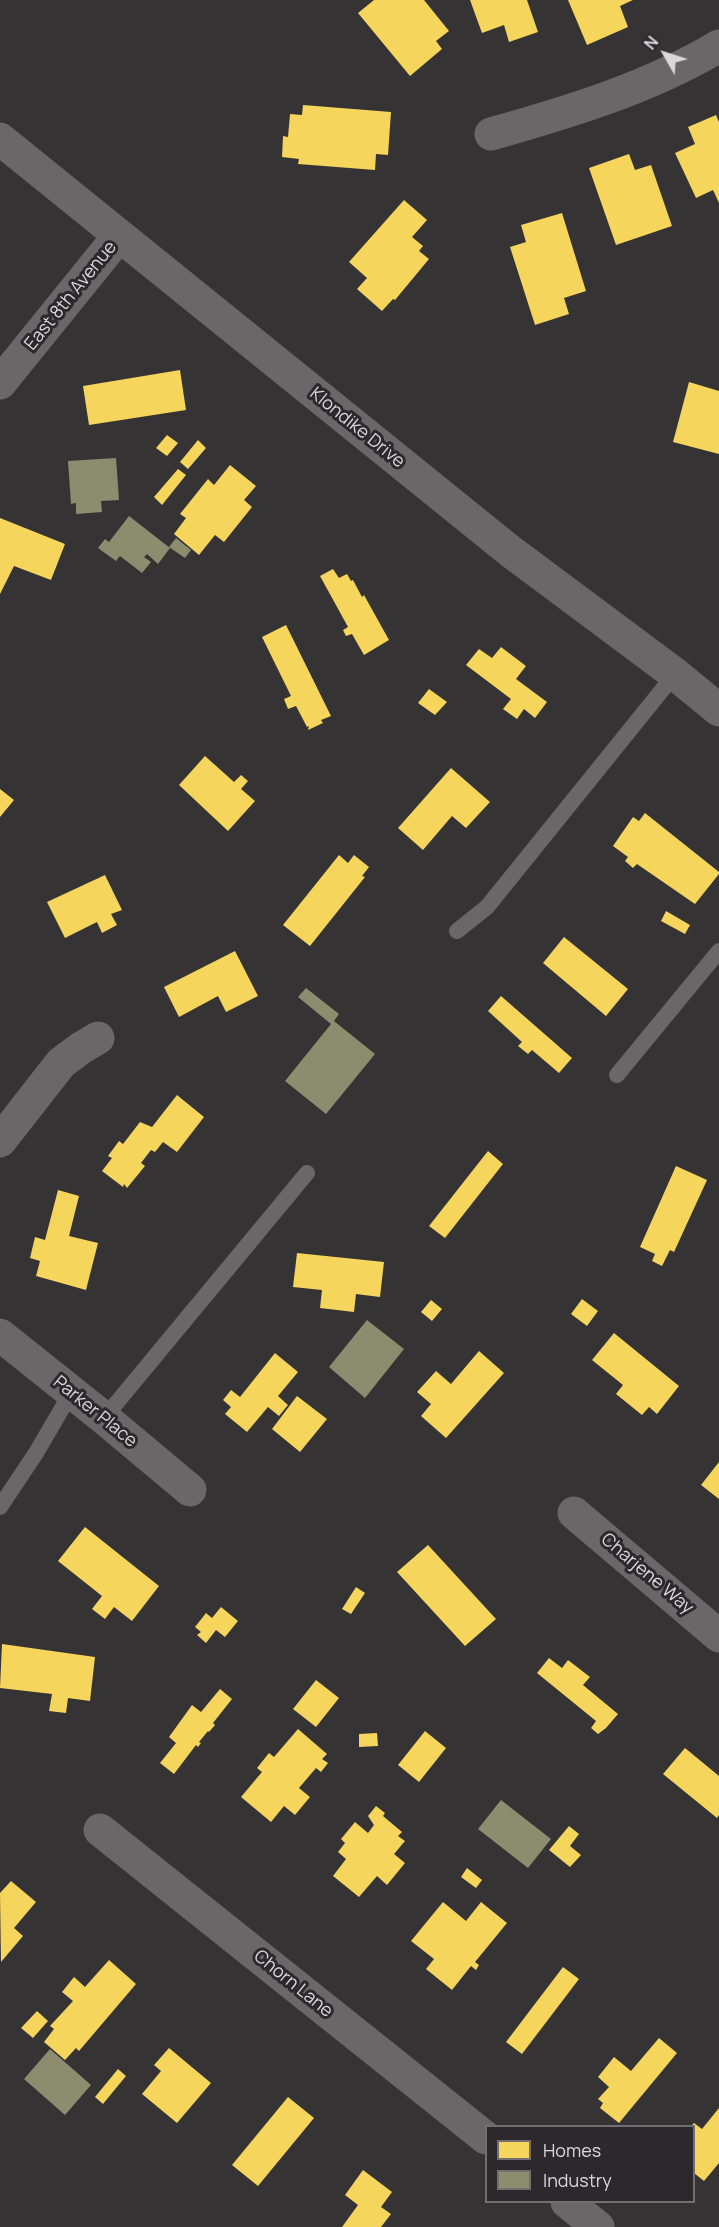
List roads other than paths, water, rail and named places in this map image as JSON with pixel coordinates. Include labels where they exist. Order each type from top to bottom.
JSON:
[{"type":"street","points":[[491,134],[575,110],[637,87],[719,46]]},
{"type":"street","name":"Klondike Drive","points":[[0,139],[510,551],[675,674],[719,710]]},
{"type":"street","name":"East 8th Avenue","points":[[0,383],[119,236]]},
{"type":"street","points":[[0,1141],[61,1063],[98,1038]]},
{"type":"street","name":"Parker Place","points":[[0,1335],[190,1490]]},
{"type":"street","name":"Charjene Way","points":[[574,1513],[719,1636]]},
{"type":"street","name":"Chorn Lane","points":[[100,1830],[485,2137]]},
{"type":"street","points":[[568,2203],[598,2227]]},
{"type":"lane","points":[[457,931],[487,908],[675,674]]},
{"type":"lane","points":[[616,1075],[719,951]]},
{"type":"lane","points":[[104,1418],[307,1173]]},
{"type":"lane","points":[[0,1507],[36,1453],[71,1393]]}]
